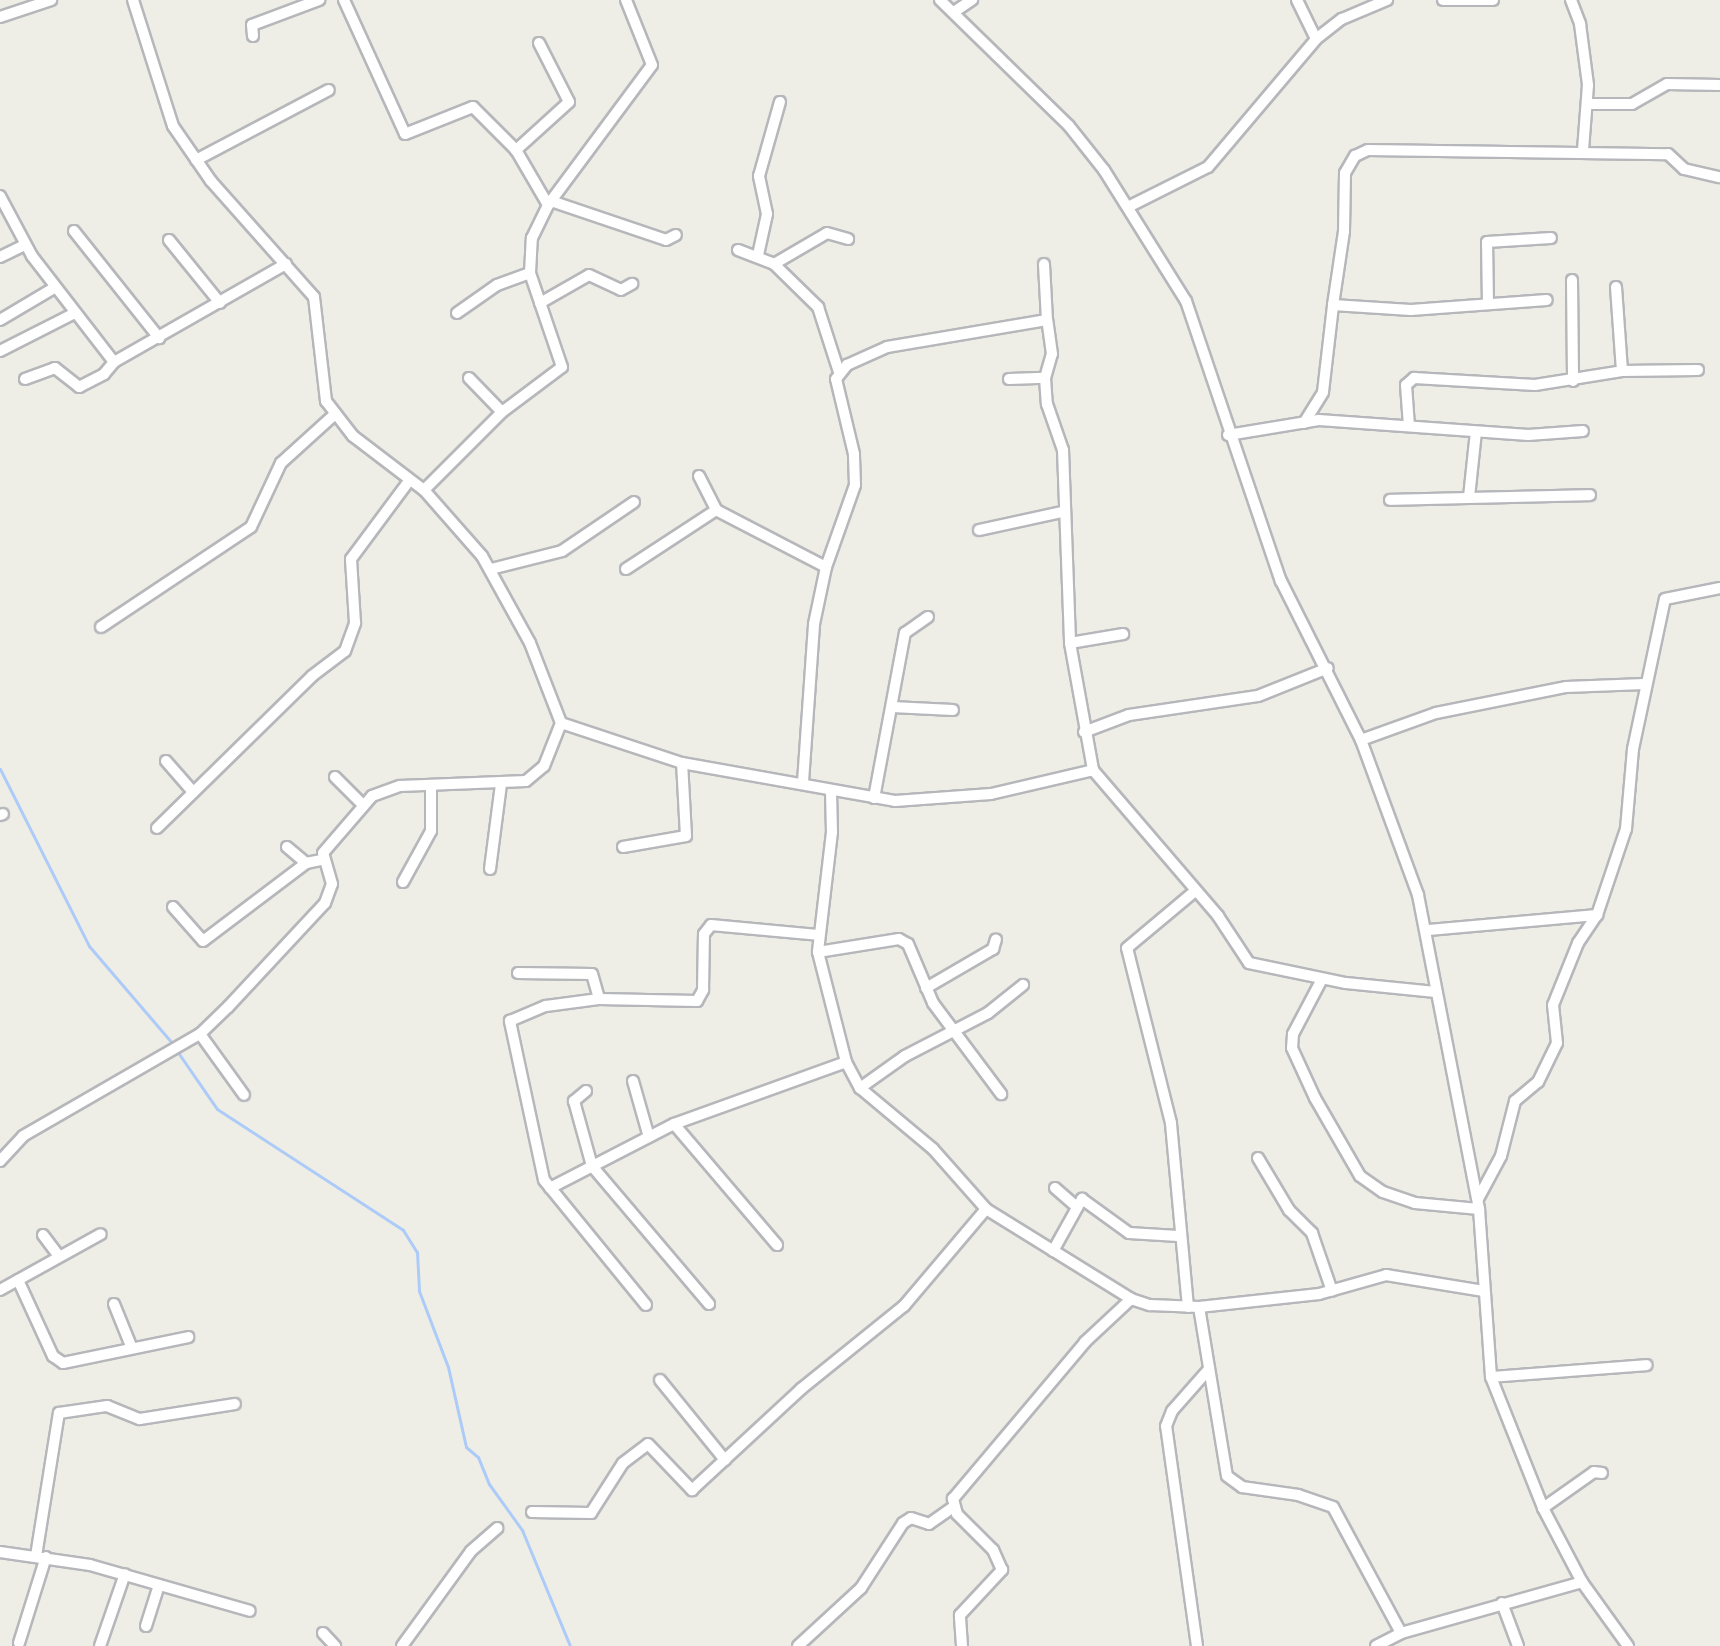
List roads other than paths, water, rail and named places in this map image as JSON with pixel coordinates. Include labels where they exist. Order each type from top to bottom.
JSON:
[{"type":"street","points":[[0,17],[51,0]]},
{"type":"street","points":[[0,1161],[31,1131],[200,1034],[325,903],[332,884],[322,860],[328,845],[363,805],[391,787],[501,784],[539,773],[561,723],[530,643],[491,569],[424,490],[409,481],[335,414],[320,379],[318,309],[306,283],[196,160],[164,104],[133,0]]},
{"type":"street","points":[[253,36],[252,25],[319,0]]},
{"type":"street","points":[[424,490],[502,412],[562,367],[530,273],[532,238],[549,203],[652,65],[626,0]]},
{"type":"street","points":[[940,0],[1069,126],[1128,207],[1186,301],[1228,435],[1281,581],[1328,668],[1361,740],[1428,930],[1436,992],[1478,1204],[1491,1377],[1543,1508],[1582,1582],[1628,1646]]},
{"type":"street","points":[[954,12],[972,0]]},
{"type":"street","points":[[1297,0],[1316,39]]},
{"type":"street","points":[[1128,207],[1216,159],[1316,39],[1342,19],[1387,0]]},
{"type":"street","points":[[1443,0],[1493,0]]},
{"type":"street","points":[[1571,0],[1580,24],[1587,104],[1583,150]]},
{"type":"street","points":[[349,1],[405,134],[473,107],[516,150],[549,203],[666,240],[676,235]]},
{"type":"street","points":[[516,150],[569,102],[539,43]]},
{"type":"street","points":[[1587,104],[1632,104],[1667,84],[1720,85]]},
{"type":"street","points":[[196,160],[329,90]]},
{"type":"street","points":[[758,255],[767,214],[759,176],[780,102]]},
{"type":"street","points":[[1304,423],[1323,392],[1344,231],[1345,173],[1355,156],[1368,150],[1583,150],[1668,154],[1684,169],[1720,177]]},
{"type":"street","points":[[0,196],[25,245],[54,288],[114,362]]},
{"type":"street","points":[[74,231],[159,338]]},
{"type":"street","points":[[774,264],[827,233],[848,239]]},
{"type":"street","points":[[1488,304],[1487,242],[1551,238]]},
{"type":"street","points":[[169,240],[220,303]]},
{"type":"street","points":[[0,257],[25,245]]},
{"type":"street","points":[[738,250],[758,255],[774,264],[818,307],[839,372],[836,388],[854,454],[855,485],[826,567],[814,624],[803,782]]},
{"type":"street","points":[[25,379],[55,368],[79,387],[104,374],[114,362],[286,264]]},
{"type":"street","points":[[1044,264],[1052,354],[1045,378],[1047,404],[1065,463],[1062,512],[1070,643],[1093,770],[1105,779],[1194,892],[1218,916],[1249,963],[1322,979],[1436,992]]},
{"type":"street","points":[[457,313],[497,285],[530,273]]},
{"type":"street","points":[[540,303],[589,275],[621,290],[632,284]]},
{"type":"street","points":[[1572,280],[1573,381]]},
{"type":"street","points":[[1616,287],[1622,371]]},
{"type":"street","points":[[0,320],[54,288]]},
{"type":"street","points":[[1333,305],[1411,310],[1547,300]]},
{"type":"street","points":[[0,351],[73,314]]},
{"type":"street","points":[[839,372],[887,347],[1047,320]]},
{"type":"street","points":[[1409,426],[1406,385],[1414,378],[1480,384],[1573,381],[1622,371],[1698,370]]},
{"type":"street","points":[[469,378],[502,412]]},
{"type":"street","points":[[1009,379],[1045,378]]},
{"type":"street","points":[[101,627],[251,527],[281,463],[335,414]]},
{"type":"street","points":[[1228,435],[1304,423],[1409,426],[1476,432],[1583,431]]},
{"type":"street","points":[[1469,497],[1476,432]]},
{"type":"street","points":[[699,476],[716,510],[826,567]]},
{"type":"street","points":[[157,828],[312,676],[345,651],[355,623],[351,559],[409,481]]},
{"type":"street","points":[[1390,500],[1590,495]]},
{"type":"street","points":[[491,569],[562,551],[634,502]]},
{"type":"street","points":[[626,569],[716,510]]},
{"type":"street","points":[[979,530],[1062,512]]},
{"type":"street","points":[[1478,1204],[1501,1156],[1515,1101],[1546,1069],[1559,1037],[1553,1005],[1578,943],[1597,915],[1626,829],[1644,684],[1665,599],[1720,588]]},
{"type":"street","points":[[874,798],[905,633],[928,617]]},
{"type":"street","points":[[1070,643],[1123,634]]},
{"type":"street","points":[[1084,732],[1129,715],[1226,704],[1328,668]]},
{"type":"street","points":[[1361,740],[1463,707],[1566,687],[1644,684]]},
{"type":"street","points":[[892,707],[953,710]]},
{"type":"street","points":[[561,723],[682,763],[803,782],[831,792],[874,798],[915,801],[991,794],[1093,770]]},
{"type":"street","points":[[166,761],[193,792]]},
{"type":"street","points":[[623,847],[686,836],[682,763]]},
{"type":"street","points":[[335,777],[363,805]]},
{"type":"street","points":[[490,869],[501,784]]},
{"type":"street","points":[[403,882],[431,831],[431,786]]},
{"type":"street","points":[[831,792],[832,832],[818,952],[846,1062],[860,1088],[933,1149],[986,1209],[1131,1299],[1194,1307],[1332,1291],[1386,1275],[1484,1291]]},
{"type":"street","points":[[287,847],[306,863]]},
{"type":"street","points":[[173,907],[203,941],[306,863],[322,860]]},
{"type":"street","points":[[1194,892],[1127,948],[1171,1123],[1178,1236],[1209,1369],[1227,1476],[1242,1487],[1298,1495],[1333,1507],[1401,1633]]},
{"type":"street","points":[[1428,930],[1597,915]]},
{"type":"street","points":[[646,1305],[550,1188],[535,1156],[510,1021],[546,1006],[599,999],[700,999],[704,934],[711,925],[818,935]]},
{"type":"street","points":[[926,988],[993,949],[996,939]]},
{"type":"street","points":[[818,952],[904,940],[926,988],[953,1034],[1001,1094]]},
{"type":"street","points":[[518,973],[592,974],[599,999]]},
{"type":"street","points":[[1322,979],[1293,1034],[1292,1048],[1315,1098],[1360,1176],[1383,1192],[1415,1203],[1478,1204]]},
{"type":"street","points":[[860,1088],[905,1056],[953,1034],[1023,985]]},
{"type":"street","points":[[200,1034],[244,1095]]},
{"type":"street","points":[[550,1188],[674,1124],[846,1062]]},
{"type":"street","points":[[633,1081],[649,1137]]},
{"type":"street","points":[[586,1091],[575,1095],[574,1101],[592,1166],[709,1304]]},
{"type":"street","points":[[674,1124],[777,1245]]},
{"type":"street","points":[[1258,1158],[1289,1210],[1312,1233],[1332,1291]]},
{"type":"street","points":[[1055,1188],[1077,1207]]},
{"type":"street","points":[[1053,1251],[1084,1199],[1119,1227],[1141,1236],[1178,1236]]},
{"type":"street","points":[[532,1512],[591,1513],[623,1463],[648,1444],[688,1491],[915,1295],[961,1233],[986,1209]]},
{"type":"street","points":[[0,1290],[101,1234]]},
{"type":"street","points":[[43,1235],[59,1256]]},
{"type":"street","points":[[18,1280],[58,1362],[69,1363],[131,1346],[188,1337]]},
{"type":"street","points":[[798,1646],[861,1588],[903,1523],[911,1518],[926,1526],[953,1507],[960,1487],[1085,1342],[1131,1299]]},
{"type":"street","points":[[114,1304],[131,1346]]},
{"type":"street","points":[[1491,1377],[1647,1365]]},
{"type":"street","points":[[1197,1646],[1166,1426],[1172,1411],[1209,1369]]},
{"type":"street","points":[[660,1380],[725,1460]]},
{"type":"street","points":[[19,1643],[41,1556],[59,1413],[107,1406],[140,1419],[235,1404]]},
{"type":"street","points":[[1543,1508],[1594,1472],[1602,1473]]},
{"type":"street","points":[[953,1507],[993,1550],[1002,1570],[960,1615],[962,1646]]},
{"type":"street","points":[[402,1646],[471,1551],[497,1528]]},
{"type":"street","points":[[0,1552],[41,1556],[125,1574],[250,1611]]},
{"type":"street","points":[[100,1646],[125,1574]]},
{"type":"street","points":[[1376,1646],[1401,1633],[1582,1582]]},
{"type":"street","points":[[146,1626],[159,1585]]},
{"type":"street","points":[[1502,1603],[1518,1646]]},
{"type":"street","points":[[323,1633],[335,1646]]},
{"type":"waterway","points":[[0,769],[89,946],[173,1044]]},
{"type":"waterway","points":[[177,1051],[217,1109],[403,1230],[417,1252],[419,1291],[448,1367],[466,1447],[478,1457],[489,1484],[522,1530],[570,1646]]}]
